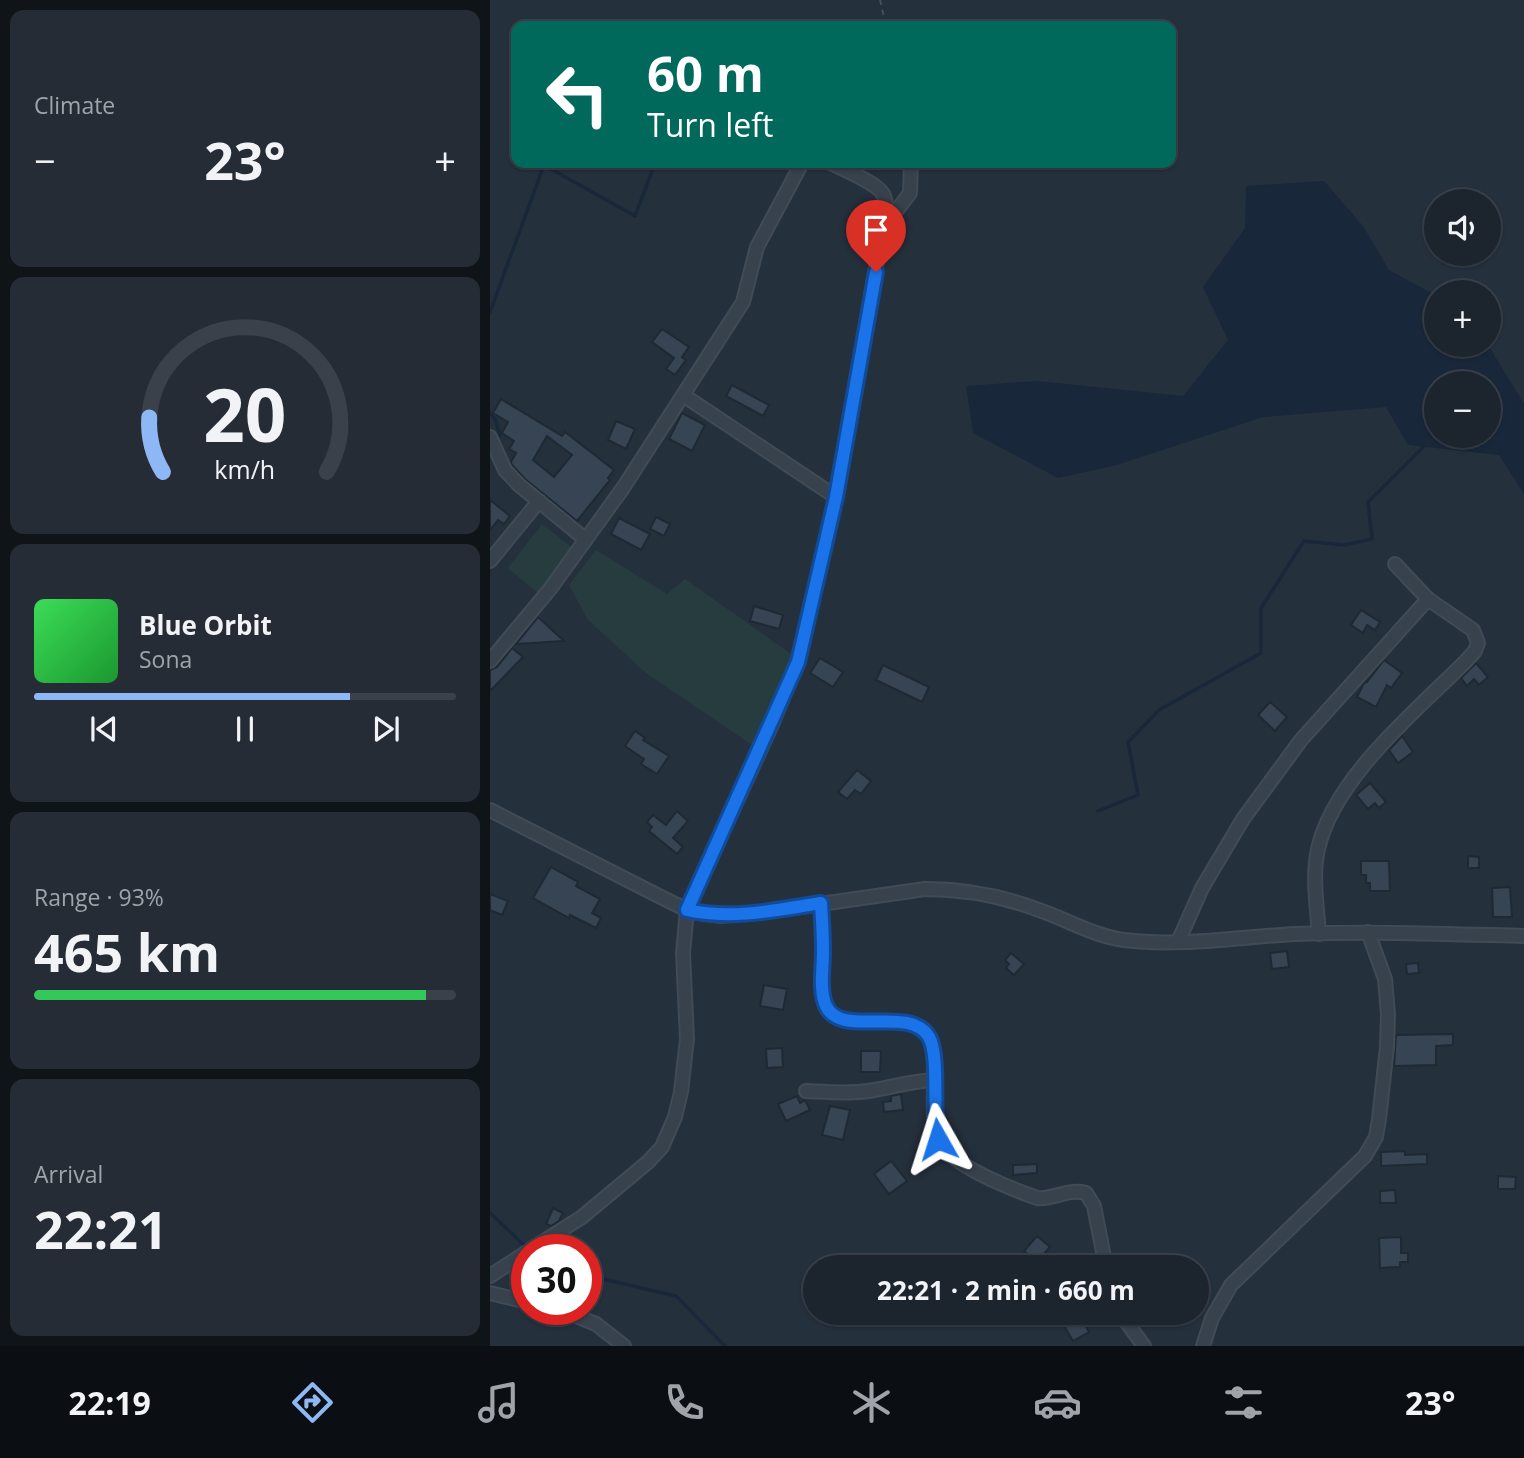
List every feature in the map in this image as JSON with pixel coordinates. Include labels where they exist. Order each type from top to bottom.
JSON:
[{"type":"street","points":[[490,661],[550,589],[623,488],[743,302],[757,247],[799,168]]},
{"type":"street","points":[[556,1234],[582,1217],[638,1171],[662,1147],[669,1131],[681,1092],[687,1040],[683,953],[687,910],[798,662],[836,497],[886,204],[883,194],[876,187],[840,168]]},
{"type":"street","points":[[883,227],[910,193],[911,168]]},
{"type":"street","points":[[683,396],[836,497]]},
{"type":"street","points":[[490,437],[505,470],[585,539]]},
{"type":"street","points":[[490,561],[539,501]]},
{"type":"street","points":[[1319,934],[1315,873],[1318,848],[1336,804],[1353,778],[1470,656],[1478,643],[1473,630],[1428,599],[1395,564]]},
{"type":"street","points":[[1178,942],[1202,888],[1251,807],[1301,740],[1428,599]]},
{"type":"street","points":[[495,814],[687,910],[704,914],[736,915],[925,889],[953,889],[982,893],[1039,910],[1093,932],[1123,940],[1178,942],[1368,932],[1524,936]]},
{"type":"street","points":[[821,903],[822,987],[826,1005],[832,1015],[843,1020],[908,1023],[922,1029],[930,1037],[935,1055],[935,1123],[938,1139],[944,1149],[982,1174],[1037,1198],[1045,1199],[1072,1191],[1086,1193],[1094,1206],[1104,1255]]},
{"type":"street","points":[[1203,1346],[1212,1318],[1231,1285],[1365,1156],[1376,1137],[1387,1047],[1388,1014],[1385,979],[1368,932]]},
{"type":"street","points":[[806,1091],[859,1092],[907,1082],[934,1080]]},
{"type":"street","points":[[490,1276],[511,1263]]},
{"type":"street","points":[[490,1293],[511,1298]]},
{"type":"street","points":[[597,1325],[624,1346]]},
{"type":"street","points":[[1129,1325],[1144,1346]]},
{"type":"path","points":[[880,0],[885,21]]},
{"type":"green space","points":[[542,524],[574,549],[538,593],[508,568]]},
{"type":"green space","points":[[596,550],[667,594],[685,579],[794,656],[755,747],[646,673],[588,620],[569,585]]},
{"type":"water","points":[[1324,181],[1363,226],[1389,270],[1424,289],[1424,357],[1495,357],[1524,404],[1524,494],[1499,455],[1435,448],[1501,448],[1501,371],[1424,371],[1424,447],[1408,445],[1386,407],[1263,417],[1117,465],[1058,478],[973,433],[966,386],[1037,381],[1183,396],[1228,340],[1203,287],[1245,228],[1246,186]]},
{"type":"building","points":[[662,329],[689,347],[682,357],[686,360],[675,375],[666,369],[674,358],[652,342]]},
{"type":"building","points":[[732,385],[769,405],[763,416],[726,396]]},
{"type":"building","points":[[501,399],[562,436],[565,432],[614,470],[608,478],[610,480],[577,521],[525,479],[512,465],[516,453],[509,449],[514,441],[502,433],[508,422],[493,413]],"holes":[[[547,436],[572,455],[554,477],[533,460]]]},
{"type":"building","points":[[682,413],[705,425],[692,451],[669,439]]},
{"type":"building","points":[[616,421],[635,429],[626,449],[608,440]]},
{"type":"building","points":[[490,500],[510,516],[504,524],[498,520],[490,530]]},
{"type":"building","points":[[656,517],[670,524],[664,536],[650,529]]},
{"type":"building","points":[[619,518],[650,534],[641,550],[611,534]]},
{"type":"building","points":[[754,606],[783,615],[779,629],[750,621]]},
{"type":"building","points":[[1361,610],[1380,622],[1375,630],[1367,625],[1363,633],[1351,625]]},
{"type":"building","points":[[538,617],[564,641],[516,644]]},
{"type":"building","points":[[512,648],[523,657],[490,691],[490,670],[497,667]]},
{"type":"building","points":[[820,658],[843,672],[833,687],[810,673]]},
{"type":"building","points":[[1384,660],[1402,673],[1391,688],[1387,685],[1376,707],[1357,697],[1364,683]]},
{"type":"building","points":[[1476,663],[1488,677],[1479,685],[1474,679],[1467,686],[1461,678]]},
{"type":"building","points":[[883,665],[929,687],[922,702],[876,680]]},
{"type":"building","points":[[1270,702],[1287,717],[1275,731],[1258,715]]},
{"type":"building","points":[[635,731],[645,738],[643,740],[669,756],[657,774],[641,764],[644,759],[625,746]]},
{"type":"building","points":[[1402,736],[1413,752],[1398,763],[1389,750]]},
{"type":"building","points":[[857,770],[871,781],[861,794],[855,790],[847,799],[838,792]]},
{"type":"building","points":[[1370,783],[1386,802],[1379,808],[1375,803],[1368,809],[1356,795]]},
{"type":"building","points":[[677,811],[688,821],[673,838],[683,847],[677,854],[649,831],[652,827],[647,822],[653,815],[666,825]]},
{"type":"building","points":[[1468,856],[1479,857],[1479,868],[1468,868]]},
{"type":"building","points":[[1361,861],[1389,861],[1390,891],[1370,891],[1366,875],[1361,875]]},
{"type":"building","points":[[551,867],[578,882],[576,886],[600,899],[592,913],[601,918],[596,928],[570,915],[569,918],[533,898]]},
{"type":"building","points":[[1510,887],[1512,917],[1493,917],[1492,888]]},
{"type":"building","points":[[490,894],[508,901],[502,915],[490,910]]},
{"type":"building","points":[[1287,951],[1289,967],[1272,969],[1270,953]]},
{"type":"building","points":[[1011,953],[1024,964],[1014,975],[1006,968],[1009,964],[1005,960]]},
{"type":"building","points":[[1418,963],[1419,973],[1407,974],[1406,964]]},
{"type":"building","points":[[764,985],[787,989],[783,1010],[760,1006]]},
{"type":"building","points":[[1453,1034],[1453,1045],[1436,1046],[1436,1065],[1394,1066],[1396,1035]]},
{"type":"building","points":[[782,1048],[783,1067],[767,1068],[766,1049]]},
{"type":"building","points":[[861,1051],[881,1051],[880,1072],[861,1072]]},
{"type":"building","points":[[901,1094],[903,1110],[884,1112],[883,1102],[891,1101],[891,1096]]},
{"type":"building","points":[[797,1096],[800,1103],[805,1100],[810,1110],[786,1121],[778,1104]]},
{"type":"building","points":[[830,1106],[850,1110],[843,1140],[822,1135]]},
{"type":"building","points":[[1405,1151],[1405,1155],[1427,1154],[1427,1164],[1381,1166],[1381,1152]]},
{"type":"building","points":[[891,1161],[907,1181],[889,1194],[874,1174]]},
{"type":"building","points":[[1037,1164],[1037,1173],[1013,1175],[1013,1165]]},
{"type":"building","points":[[1498,1176],[1516,1177],[1515,1189],[1498,1189]]},
{"type":"building","points":[[1395,1190],[1396,1203],[1380,1203],[1380,1191]]},
{"type":"building","points":[[553,1208],[563,1213],[559,1221],[551,1226],[546,1224]]},
{"type":"building","points":[[1037,1236],[1050,1247],[1043,1255],[1029,1255],[1024,1251]]},
{"type":"building","points":[[1401,1237],[1401,1253],[1408,1253],[1408,1262],[1400,1262],[1400,1267],[1380,1268],[1379,1238]]},
{"type":"building","points":[[1064,1325],[1085,1325],[1089,1332],[1073,1341]]},
{"type":"waterway","points":[[490,312],[543,168]]},
{"type":"waterway","points":[[549,168],[635,216],[653,168]]},
{"type":"waterway","points":[[490,413],[500,435]]},
{"type":"waterway","points":[[1098,811],[1138,795],[1128,742],[1159,710],[1261,653],[1261,608],[1304,541],[1344,545],[1372,539],[1368,502],[1423,447]]},
{"type":"waterway","points":[[490,1213],[512,1234]]},
{"type":"waterway","points":[[602,1279],[676,1296],[725,1346]]},
{"type":"route","points":[[876,272],[836,497],[798,662],[687,910],[704,914],[736,915],[821,903],[822,987],[826,1005],[832,1015],[843,1020],[908,1023],[922,1029],[930,1037],[935,1055],[935,1123],[938,1139]]}]
